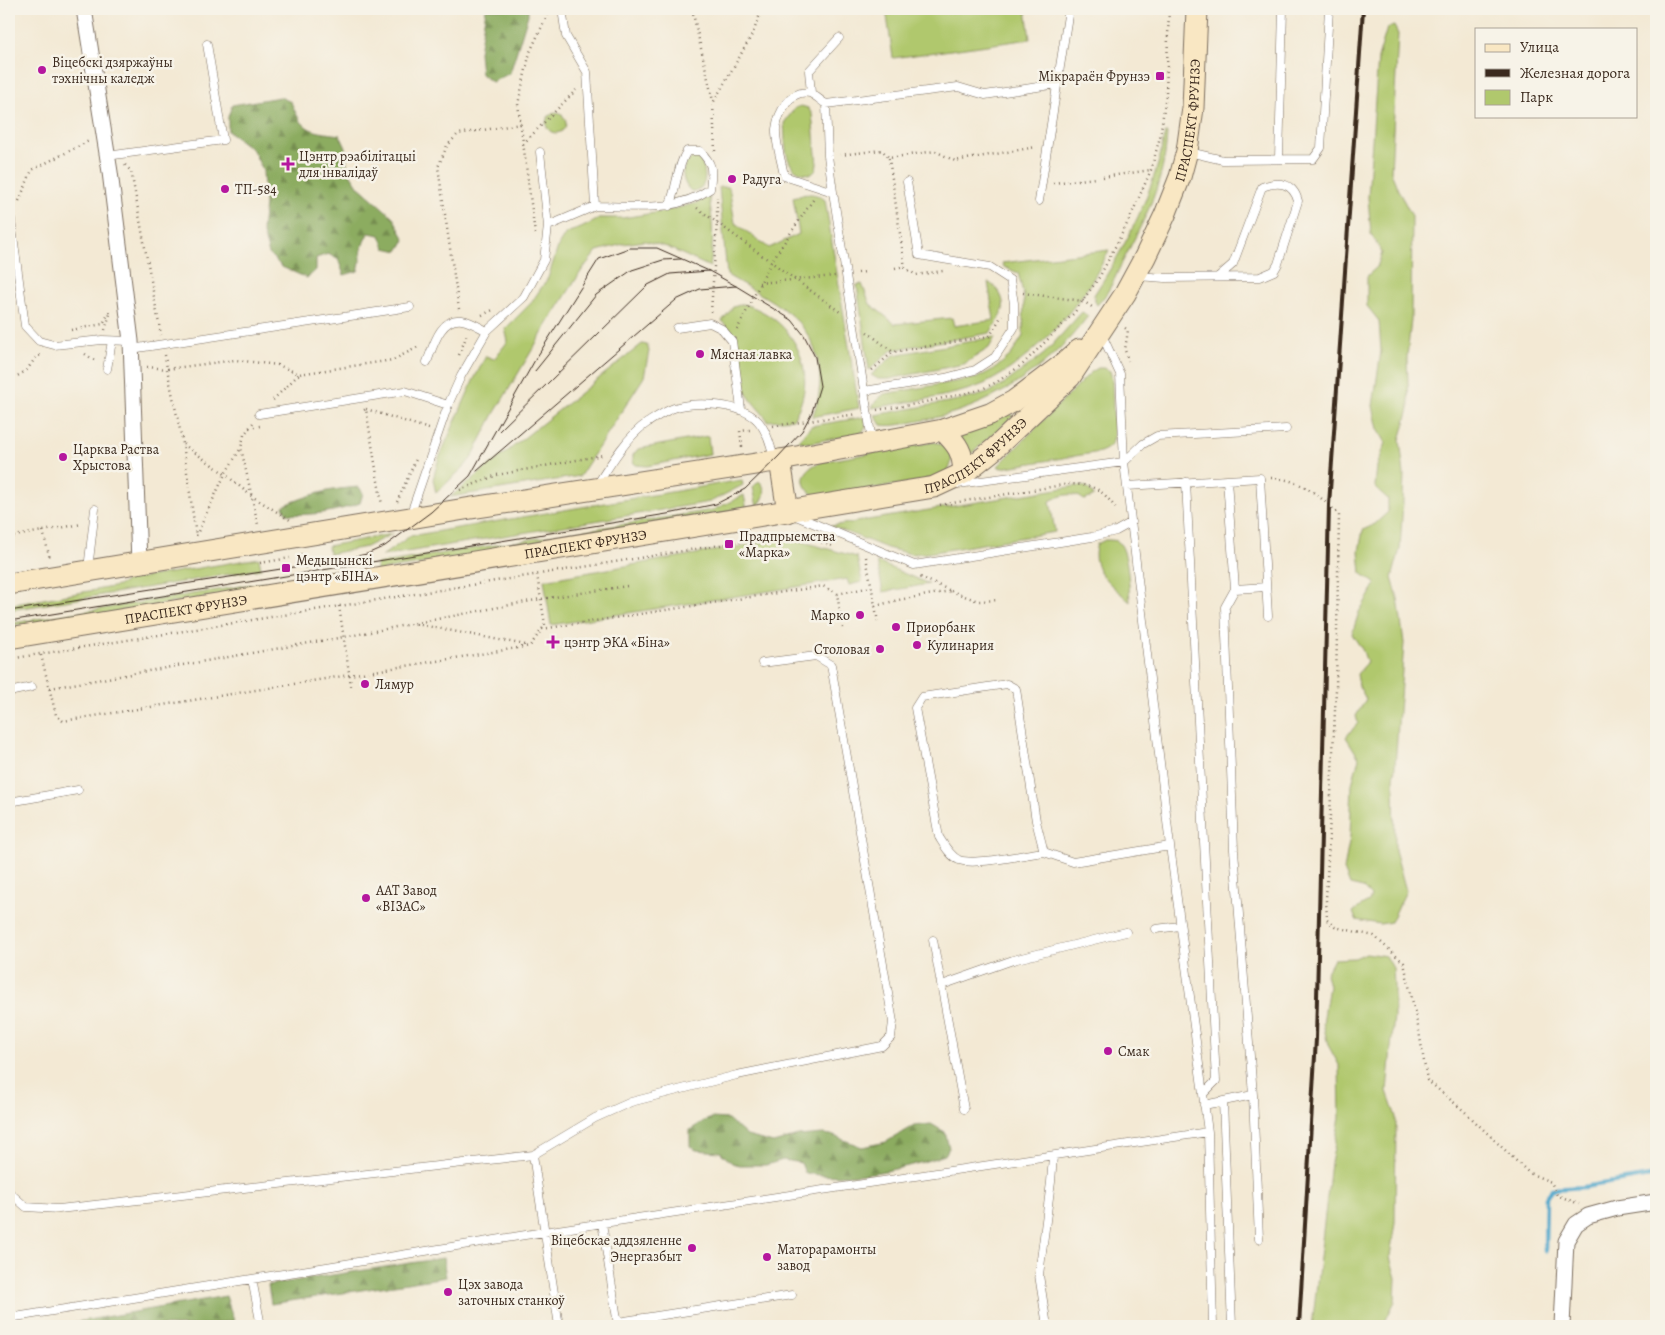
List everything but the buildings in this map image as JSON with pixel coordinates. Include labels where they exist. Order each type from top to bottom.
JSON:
[{"type":"main road","name":"ПРАСПЕКТ ФРУНЗЭ","points":[[12,635],[788,512],[935,497],[993,450],[1070,376],[1135,276],[1165,215],[1188,151],[1193,108],[1197,9]]},
{"type":"main road","name":"ПРАСПЕКТ ФРУНЗЭ","points":[[18,582],[139,563],[403,510],[593,490],[777,460],[943,430],[990,414],[1014,401],[1062,365],[1100,331]]},
{"type":"main road","points":[[943,430],[956,443],[963,458],[964,473]]},
{"type":"main road","points":[[777,460],[788,512]]},
{"type":"main road","points":[[9,592],[18,582]]},
{"type":"street","points":[[84,9],[115,155],[131,345],[139,563]]},
{"type":"street","points":[[1562,1326],[1566,1242],[1576,1224],[1588,1216],[1617,1208],[1656,1202]]},
{"type":"lane","points":[[562,9],[566,36],[587,72],[595,206]]},
{"type":"lane","points":[[1039,201],[1069,9]]},
{"type":"lane","points":[[1279,158],[1283,9]]},
{"type":"lane","points":[[1188,151],[1223,160],[1313,159],[1320,148],[1329,9]]},
{"type":"lane","points":[[811,93],[809,71],[839,38]]},
{"type":"lane","points":[[115,155],[223,140],[207,44]]},
{"type":"lane","points":[[833,192],[784,176],[776,130],[780,114],[789,99],[800,93],[811,93],[826,104],[958,87],[985,95],[1057,84]]},
{"type":"lane","points":[[826,104],[828,156],[845,275],[873,443]]},
{"type":"lane","points":[[548,226],[595,206],[669,206],[697,198],[710,189],[713,159],[700,151],[687,151],[681,161],[674,195],[669,206]]},
{"type":"lane","points":[[403,510],[461,376],[487,331],[524,296],[544,260],[548,226],[540,152]]},
{"type":"lane","points":[[864,391],[945,378],[975,370],[995,357],[1014,328],[1010,280],[990,268],[919,255],[907,182]]},
{"type":"lane","points":[[1135,276],[1165,278],[1218,277],[1260,276],[1274,271],[1278,264],[1298,201],[1296,192],[1288,186],[1274,183],[1262,187],[1233,264],[1218,277]]},
{"type":"lane","points":[[9,205],[25,326],[39,341],[54,345],[112,340],[131,345],[410,307]]},
{"type":"lane","points":[[427,362],[437,337],[446,324],[460,319],[487,331]]},
{"type":"lane","points":[[677,328],[710,323],[722,329],[732,340],[741,409]]},
{"type":"lane","points":[[1100,331],[1120,374],[1124,462],[1180,926],[1208,1132],[1213,1326]]},
{"type":"lane","points":[[106,369],[112,340]]},
{"type":"lane","points":[[260,414],[405,391],[448,405]]},
{"type":"lane","points":[[593,490],[618,452],[646,424],[674,408],[709,404],[741,409],[756,419],[763,428],[777,460]]},
{"type":"lane","points":[[935,497],[1124,462],[1143,444],[1157,436],[1286,429]]},
{"type":"lane","points":[[1128,486],[1260,478],[1268,616]]},
{"type":"lane","points":[[1228,480],[1235,589],[1225,607],[1234,840],[1253,1095],[1259,1239]]},
{"type":"lane","points":[[1186,482],[1216,1081],[1203,1094]]},
{"type":"lane","points":[[87,571],[94,509]]},
{"type":"lane","points":[[788,512],[914,565],[1092,537],[1116,531],[1132,522]]},
{"type":"lane","points":[[1235,589],[1266,587]]},
{"type":"lane","points":[[9,1192],[26,1207],[59,1209],[533,1155],[595,1118],[631,1102],[737,1075],[882,1046],[891,1037],[893,1022],[831,665],[816,656],[762,663]]},
{"type":"lane","points":[[1044,852],[1036,821],[1016,689],[1006,684],[922,697],[915,708],[939,837],[946,849],[958,859],[974,862],[1044,852],[1073,862],[1170,846]]},
{"type":"lane","points":[[9,692],[32,687]]},
{"type":"lane","points":[[9,802],[78,790]]},
{"type":"lane","points":[[1156,929],[1180,926]]},
{"type":"lane","points":[[942,984],[1013,960],[1126,932]]},
{"type":"lane","points":[[933,940],[964,1109]]},
{"type":"lane","points":[[1204,1105],[1253,1095]]},
{"type":"lane","points":[[1223,1101],[1232,1326]]},
{"type":"lane","points":[[9,1318],[602,1223],[1208,1132]]},
{"type":"lane","points":[[533,1155],[559,1326]]},
{"type":"lane","points":[[1047,1326],[1039,1275],[1053,1156]]},
{"type":"lane","points":[[602,1223],[618,1324],[792,1295]]},
{"type":"lane","points":[[252,1279],[261,1326]]},
{"type":"path","points":[[535,239],[518,104],[530,52],[550,9]]},
{"type":"path","points":[[692,9],[714,103],[716,149],[713,159]]},
{"type":"path","points":[[714,103],[753,33],[762,9]]},
{"type":"path","points":[[523,144],[587,78]]},
{"type":"path","points":[[460,319],[438,167],[447,146],[458,134],[521,124]]},
{"type":"path","points":[[18,203],[32,170],[92,139],[93,147]]},
{"type":"path","points":[[890,158],[935,151],[955,161],[1048,144]]},
{"type":"path","points":[[713,159],[716,149]]},
{"type":"path","points":[[828,156],[882,150],[890,158],[905,266],[916,275],[947,271]]},
{"type":"path","points":[[115,155],[131,171],[162,341]]},
{"type":"path","points":[[1103,177],[1151,170]]},
{"type":"path","points":[[1042,185],[1096,178]]},
{"type":"path","points":[[732,340],[770,262],[822,188]]},
{"type":"path","points":[[710,323],[717,222],[716,195]]},
{"type":"path","points":[[683,202],[700,210],[717,222],[894,352]]},
{"type":"path","points":[[895,268],[905,266]]},
{"type":"path","points":[[759,283],[797,281],[845,275]]},
{"type":"path","points":[[862,378],[894,352],[990,336],[1005,308],[1004,294],[1012,292],[1083,301],[1096,310]]},
{"type":"path","points":[[65,331],[102,324],[111,309]]},
{"type":"path","points":[[458,357],[472,323],[494,309]]},
{"type":"path","points":[[131,366],[167,369],[235,360],[278,365],[298,374],[393,360],[437,337]]},
{"type":"path","points":[[164,350],[183,444],[196,536],[225,474],[241,448],[244,435],[260,414],[298,374]]},
{"type":"path","points":[[9,378],[12,379],[26,371],[37,356]]},
{"type":"path","points":[[356,411],[374,408]]},
{"type":"path","points":[[366,410],[429,429]]},
{"type":"path","points":[[366,410],[382,505]]},
{"type":"path","points":[[426,437],[432,421]]},
{"type":"path","points":[[249,428],[269,425]]},
{"type":"path","points":[[183,444],[225,474],[250,495],[292,522]]},
{"type":"path","points":[[241,448],[258,527]]},
{"type":"path","points":[[403,510],[418,453]]},
{"type":"path","points":[[1260,478],[1278,478],[1295,482],[1320,496],[1339,515],[1336,690],[1326,900],[1327,920],[1335,927],[1374,936],[1404,963],[1419,1031],[1427,1080],[1464,1111],[1530,1173],[1551,1182],[1557,1195]]},
{"type":"path","points":[[935,497],[1069,484],[1088,485],[1107,496],[1119,512],[1123,526]]},
{"type":"path","points":[[9,537],[83,524]]},
{"type":"path","points":[[9,660],[758,540],[821,527]]},
{"type":"path","points":[[43,531],[50,559]]},
{"type":"path","points":[[297,552],[304,556],[307,576]]},
{"type":"path","points":[[866,556],[878,622]]},
{"type":"path","points":[[41,654],[56,715],[63,721],[530,646],[544,625],[537,574]]},
{"type":"path","points":[[50,688],[344,637],[541,599],[627,586]]},
{"type":"path","points":[[542,629],[822,586],[837,594],[871,587]]},
{"type":"path","points":[[951,591],[978,601],[999,600]]},
{"type":"path","points":[[837,594],[843,628]]},
{"type":"path","points":[[875,606],[934,594]]},
{"type":"path","points":[[339,606],[352,686]]},
{"type":"path","points":[[414,624],[530,646]]},
{"type":"green space","points":[[486,9],[528,9],[528,15],[510,73],[492,82],[481,74],[479,52]]},
{"type":"green space","points":[[886,9],[1026,9],[1030,39],[893,58]]},
{"type":"green space","points":[[1394,26],[1398,34],[1391,172],[1412,216],[1411,320],[1407,357],[1409,409],[1400,440],[1404,474],[1403,501],[1400,549],[1392,578],[1398,598],[1404,643],[1394,780],[1395,850],[1406,891],[1391,922],[1380,924],[1356,920],[1353,912],[1369,902],[1371,896],[1363,888],[1350,885],[1344,870],[1350,836],[1352,784],[1359,758],[1346,737],[1358,723],[1356,716],[1366,699],[1359,686],[1357,674],[1367,663],[1363,651],[1352,634],[1359,612],[1376,584],[1361,573],[1359,551],[1363,530],[1375,524],[1388,512],[1388,499],[1375,487],[1377,466],[1386,443],[1378,429],[1373,406],[1381,351],[1379,321],[1367,306],[1367,276],[1377,267],[1382,253],[1371,234],[1368,197],[1378,58],[1387,28]]},
{"type":"green space","points":[[280,97],[291,102],[304,125],[314,131],[340,135],[346,148],[347,169],[359,187],[393,217],[405,240],[398,251],[385,248],[380,235],[369,233],[363,246],[358,271],[344,275],[338,259],[328,254],[316,258],[316,270],[307,278],[282,267],[269,254],[262,230],[265,204],[263,171],[253,150],[228,131],[228,117],[232,105]]},
{"type":"green space","points":[[801,106],[808,108],[812,114],[817,164],[816,170],[812,174],[802,173],[795,169],[790,164],[786,149],[784,123],[795,108]]},
{"type":"green space","points":[[556,113],[563,116],[566,123],[563,130],[556,133],[549,130],[546,123],[549,116]]},
{"type":"green space","points":[[1165,133],[1167,133],[1163,167],[1153,198],[1106,295],[1097,305],[1094,295],[1113,265],[1138,217],[1158,163]]},
{"type":"green space","points":[[693,158],[699,158],[702,163],[705,179],[701,188],[691,191],[685,183],[683,173],[685,164]]},
{"type":"green space","points":[[719,187],[729,187],[735,223],[769,248],[799,234],[793,197],[813,194],[825,200],[859,408],[812,417],[819,393],[820,380],[819,367],[812,343],[806,332],[790,315],[773,302],[727,275]]},
{"type":"green space","points":[[709,197],[712,232],[710,267],[667,247],[645,241],[623,244],[597,251],[582,270],[547,325],[494,414],[472,457],[436,493],[433,479],[439,458],[473,381],[486,356],[494,359],[508,341],[505,329],[531,303],[548,278],[559,244],[566,233],[601,218],[622,218],[661,212],[697,203]]},
{"type":"green space","points":[[1109,250],[1087,289],[1057,327],[1040,345],[1003,373],[972,389],[929,399],[872,408],[876,401],[884,394],[977,378],[996,368],[1011,355],[1023,336],[1024,297],[1018,273],[1004,267],[1002,263]]},
{"type":"green space","points":[[988,282],[995,287],[1003,301],[1001,316],[990,333],[892,350],[869,370],[857,285],[862,284],[870,304],[895,324],[952,318],[954,326],[994,320]]},
{"type":"green space","points":[[743,304],[761,311],[776,321],[789,334],[798,349],[803,366],[805,384],[801,402],[793,419],[768,421],[747,393],[744,385],[739,344],[733,333],[722,321],[733,307]]},
{"type":"green space","points":[[1082,312],[1088,316],[1054,354],[1014,385],[992,397],[944,416],[891,426],[881,425],[875,415],[988,393],[1004,384],[1044,354]]},
{"type":"green space","points":[[995,337],[989,348],[964,364],[889,379],[878,379],[871,375],[894,355]]},
{"type":"green space","points":[[642,344],[647,345],[649,351],[644,377],[580,476],[450,497]]},
{"type":"green space","points":[[1098,368],[1110,371],[1112,378],[1114,437],[1109,447],[1100,452],[1001,468],[998,466],[1090,373]]},
{"type":"green space","points":[[1010,414],[1013,416],[969,456],[959,435]]},
{"type":"green space","points":[[865,417],[866,426],[862,433],[809,443],[798,441],[811,426]]},
{"type":"green space","points":[[708,436],[710,454],[647,466],[636,465],[633,462],[633,455],[638,449]]},
{"type":"green space","points":[[934,442],[946,448],[950,452],[951,457],[950,468],[941,478],[817,497],[808,490],[805,484],[806,472],[821,462]]},
{"type":"green space","points":[[742,480],[743,485],[710,502],[382,556],[410,536]]},
{"type":"green space","points":[[759,481],[764,488],[764,494],[757,507],[753,487]]},
{"type":"green space","points":[[1076,486],[1087,487],[1093,494],[1093,497],[1084,500],[1080,497],[1067,495],[1050,501],[1055,532],[928,553],[911,554],[887,548],[831,526]]},
{"type":"green space","points":[[359,487],[363,493],[360,503],[342,509],[315,514],[287,514],[283,506],[320,493]]},
{"type":"green space","points":[[744,495],[747,510],[377,571],[376,564],[713,510]]},
{"type":"green space","points":[[392,534],[366,547],[329,554],[328,546]]},
{"type":"green space","points":[[789,538],[857,557],[862,582],[849,585],[847,579],[551,625],[544,580]]},
{"type":"green space","points":[[1105,540],[1117,541],[1124,552],[1128,570],[1130,602],[1099,570],[1095,553],[1097,544]]},
{"type":"green space","points":[[259,558],[261,569],[10,610],[9,605],[118,586],[128,580]]},
{"type":"green space","points":[[877,562],[929,584],[883,592]]},
{"type":"green space","points":[[298,577],[299,582],[55,622],[13,625],[13,623]]},
{"type":"green space","points":[[1366,953],[1386,956],[1393,968],[1394,1016],[1387,1091],[1396,1117],[1395,1222],[1390,1257],[1396,1278],[1395,1301],[1383,1326],[1312,1326],[1331,1163],[1340,1118],[1339,1065],[1328,1045],[1323,1023],[1329,986],[1326,974],[1334,959],[1355,958]]},
{"type":"green space","points":[[712,1118],[728,1119],[747,1136],[773,1143],[798,1136],[823,1134],[831,1135],[862,1147],[886,1142],[914,1126],[931,1124],[945,1132],[949,1148],[945,1155],[911,1165],[857,1175],[840,1176],[805,1173],[801,1163],[783,1160],[766,1165],[740,1165],[732,1163],[720,1152],[696,1150],[690,1146],[690,1130]]},
{"type":"green space","points":[[443,1258],[446,1277],[271,1304],[268,1285]]},
{"type":"green space","points":[[226,1296],[234,1321],[197,1326],[53,1326]]},
{"type":"waterway","points":[[1545,1251],[1546,1198],[1551,1189],[1584,1187],[1656,1175]]},
{"type":"tram line","points":[[9,611],[333,561],[367,554],[385,546],[431,512],[470,476],[535,360],[599,259],[629,248],[657,248],[709,271],[736,286],[792,320],[804,335],[815,357],[820,386],[812,412],[802,431],[745,489],[716,504],[673,513],[9,621]]},
{"type":"tram line","points":[[535,371],[596,295],[632,270],[663,260],[681,259]]},
{"type":"tram line","points":[[499,431],[648,285],[670,274],[709,271]]},
{"type":"tram line","points":[[477,471],[676,300],[700,289],[736,286]]},
{"type":"railway","points":[[1299,1326],[1316,1039],[1329,505],[1363,9]]},
{"type":"place","name":"Віцебскі дзяржаўны тэхнічны каледж","points":[[42,70]]},
{"type":"place","name":"Мікрараён Фрунзэ","points":[[1160,76]]},
{"type":"place","name":"Цэнтр рэабілітацыі для інвалідаў","points":[[288,164]]},
{"type":"place","name":"Радуга","points":[[732,179]]},
{"type":"place","name":"ТП-584","points":[[225,189]]},
{"type":"place","name":"Мясная лавка","points":[[700,354]]},
{"type":"place","name":"Царква Раства Хрыстова","points":[[63,457]]},
{"type":"place","name":"Прадпрыемства «Марка»","points":[[729,544]]},
{"type":"place","name":"Медыцынскі цэнтр «БІНА»","points":[[286,568]]},
{"type":"place","name":"Марко","points":[[860,615]]},
{"type":"place","name":"Приорбанк","points":[[896,627]]},
{"type":"place","name":"цэнтр ЭКА «Біна»","points":[[553,642]]},
{"type":"place","name":"Кулинария","points":[[917,645]]},
{"type":"place","name":"Столовая","points":[[880,649]]},
{"type":"place","name":"Лямур","points":[[365,684]]},
{"type":"place","name":"ААТ Завод «ВІЗАС»","points":[[366,898]]},
{"type":"place","name":"Смак","points":[[1108,1051]]},
{"type":"place","name":"Віцебскае аддзяленне Энергазбыт","points":[[692,1248]]},
{"type":"place","name":"Маторарамонты завод","points":[[767,1257]]},
{"type":"place","name":"Цэх завода заточных станкоў","points":[[448,1292]]}]
